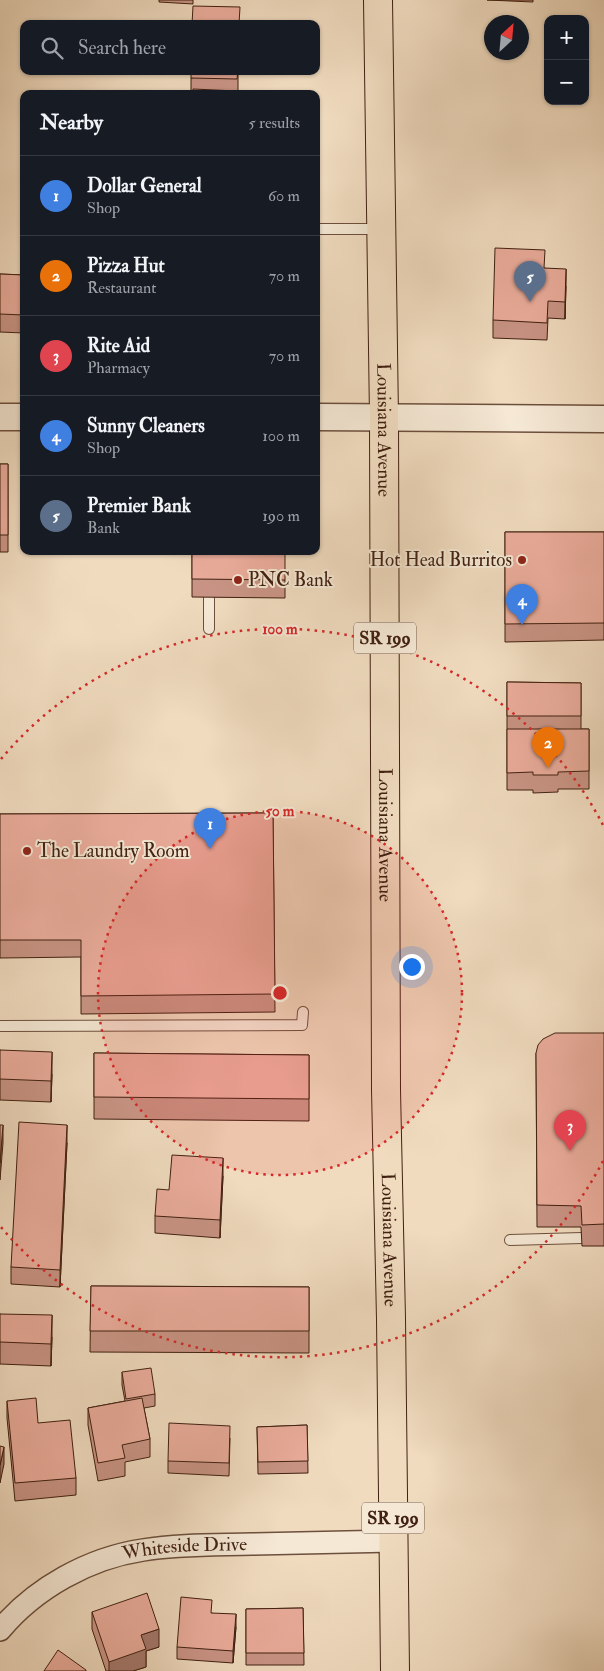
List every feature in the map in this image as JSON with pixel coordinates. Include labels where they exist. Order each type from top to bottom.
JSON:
[{"type":"main road","name":"Louisiana Avenue","points":[[378,0],[384,418],[386,1090],[391,1319],[394,1671]]},
{"type":"street","points":[[0,417],[20,417]]},
{"type":"street","points":[[320,417],[604,419]]},
{"type":"street","name":"Whiteside Drive","points":[[1,1626],[42,1591],[74,1572],[110,1558],[141,1550],[178,1546],[393,1541]]},
{"type":"lane","points":[[320,229],[380,229]]},
{"type":"lane","points":[[209,597],[209,629]]},
{"type":"lane","points":[[0,1026],[302,1025],[302,1012]]},
{"type":"lane","points":[[510,1240],[582,1238]]},
{"type":"building","points":[[193,6],[240,7],[239,20],[192,20]]},
{"type":"building","points":[[191,75],[238,75],[237,79],[191,78]]},
{"type":"building","points":[[495,248],[545,250],[544,268],[566,269],[565,302],[548,301],[547,323],[493,320]]},
{"type":"building","points":[[0,274],[20,275],[20,315],[0,314]]},
{"type":"building","points":[[0,464],[8,464],[8,535],[0,535]]},
{"type":"building","points":[[505,532],[604,532],[604,623],[505,624]]},
{"type":"building","points":[[192,555],[285,555],[285,580],[192,579]]},
{"type":"building","points":[[507,682],[581,683],[581,716],[507,716]]},
{"type":"building","points":[[507,729],[589,729],[589,771],[558,772],[558,775],[533,775],[533,772],[507,773]]},
{"type":"building","points":[[273,813],[275,994],[81,996],[81,940],[0,940],[0,814]]},
{"type":"building","points":[[555,1033],[604,1033],[604,1224],[582,1225],[581,1206],[537,1205],[536,1053],[538,1045],[543,1039]]},
{"type":"building","points":[[0,1050],[52,1052],[51,1081],[0,1079]]},
{"type":"building","points":[[94,1053],[309,1055],[309,1099],[94,1097]]},
{"type":"building","points":[[19,1122],[67,1125],[60,1270],[11,1267]]},
{"type":"building","points":[[0,1125],[3,1125],[0,1163]]},
{"type":"building","points":[[172,1155],[223,1158],[220,1220],[155,1216],[157,1189],[169,1190]]},
{"type":"building","points":[[91,1286],[309,1287],[309,1331],[90,1331]]},
{"type":"building","points":[[0,1314],[52,1315],[51,1344],[0,1342]]},
{"type":"building","points":[[151,1368],[155,1394],[126,1399],[122,1372]]},
{"type":"building","points":[[36,1398],[38,1423],[70,1420],[76,1478],[15,1483],[7,1401]]},
{"type":"building","points":[[142,1398],[150,1439],[122,1445],[125,1458],[98,1463],[88,1408]]},
{"type":"building","points":[[169,1423],[230,1426],[229,1463],[168,1461]]},
{"type":"building","points":[[307,1425],[308,1461],[258,1462],[257,1427]]},
{"type":"building","points":[[0,1446],[4,1447],[0,1465]]},
{"type":"building","points":[[147,1593],[159,1629],[141,1635],[146,1649],[109,1662],[92,1612]]},
{"type":"building","points":[[181,1597],[212,1600],[211,1613],[236,1614],[233,1651],[177,1647]]},
{"type":"building","points":[[303,1608],[304,1653],[246,1653],[246,1609]]},
{"type":"building","points":[[58,1650],[86,1670],[86,1671],[44,1671]]},
{"type":"place","name":"Premier Bank","points":[[530,302]]},
{"type":"place","name":"Hot Head Burritos","points":[[522,560]]},
{"type":"place","name":"PNC Bank","points":[[238,580]]},
{"type":"place","name":"Sunny Cleaners","points":[[522,625]]},
{"type":"place","name":"Pizza Hut","points":[[548,768]]},
{"type":"place","name":"Dollar General","points":[[210,849]]},
{"type":"place","name":"The Laundry Room","points":[[27,851]]},
{"type":"place","name":"Rite Aid","points":[[570,1151]]}]
